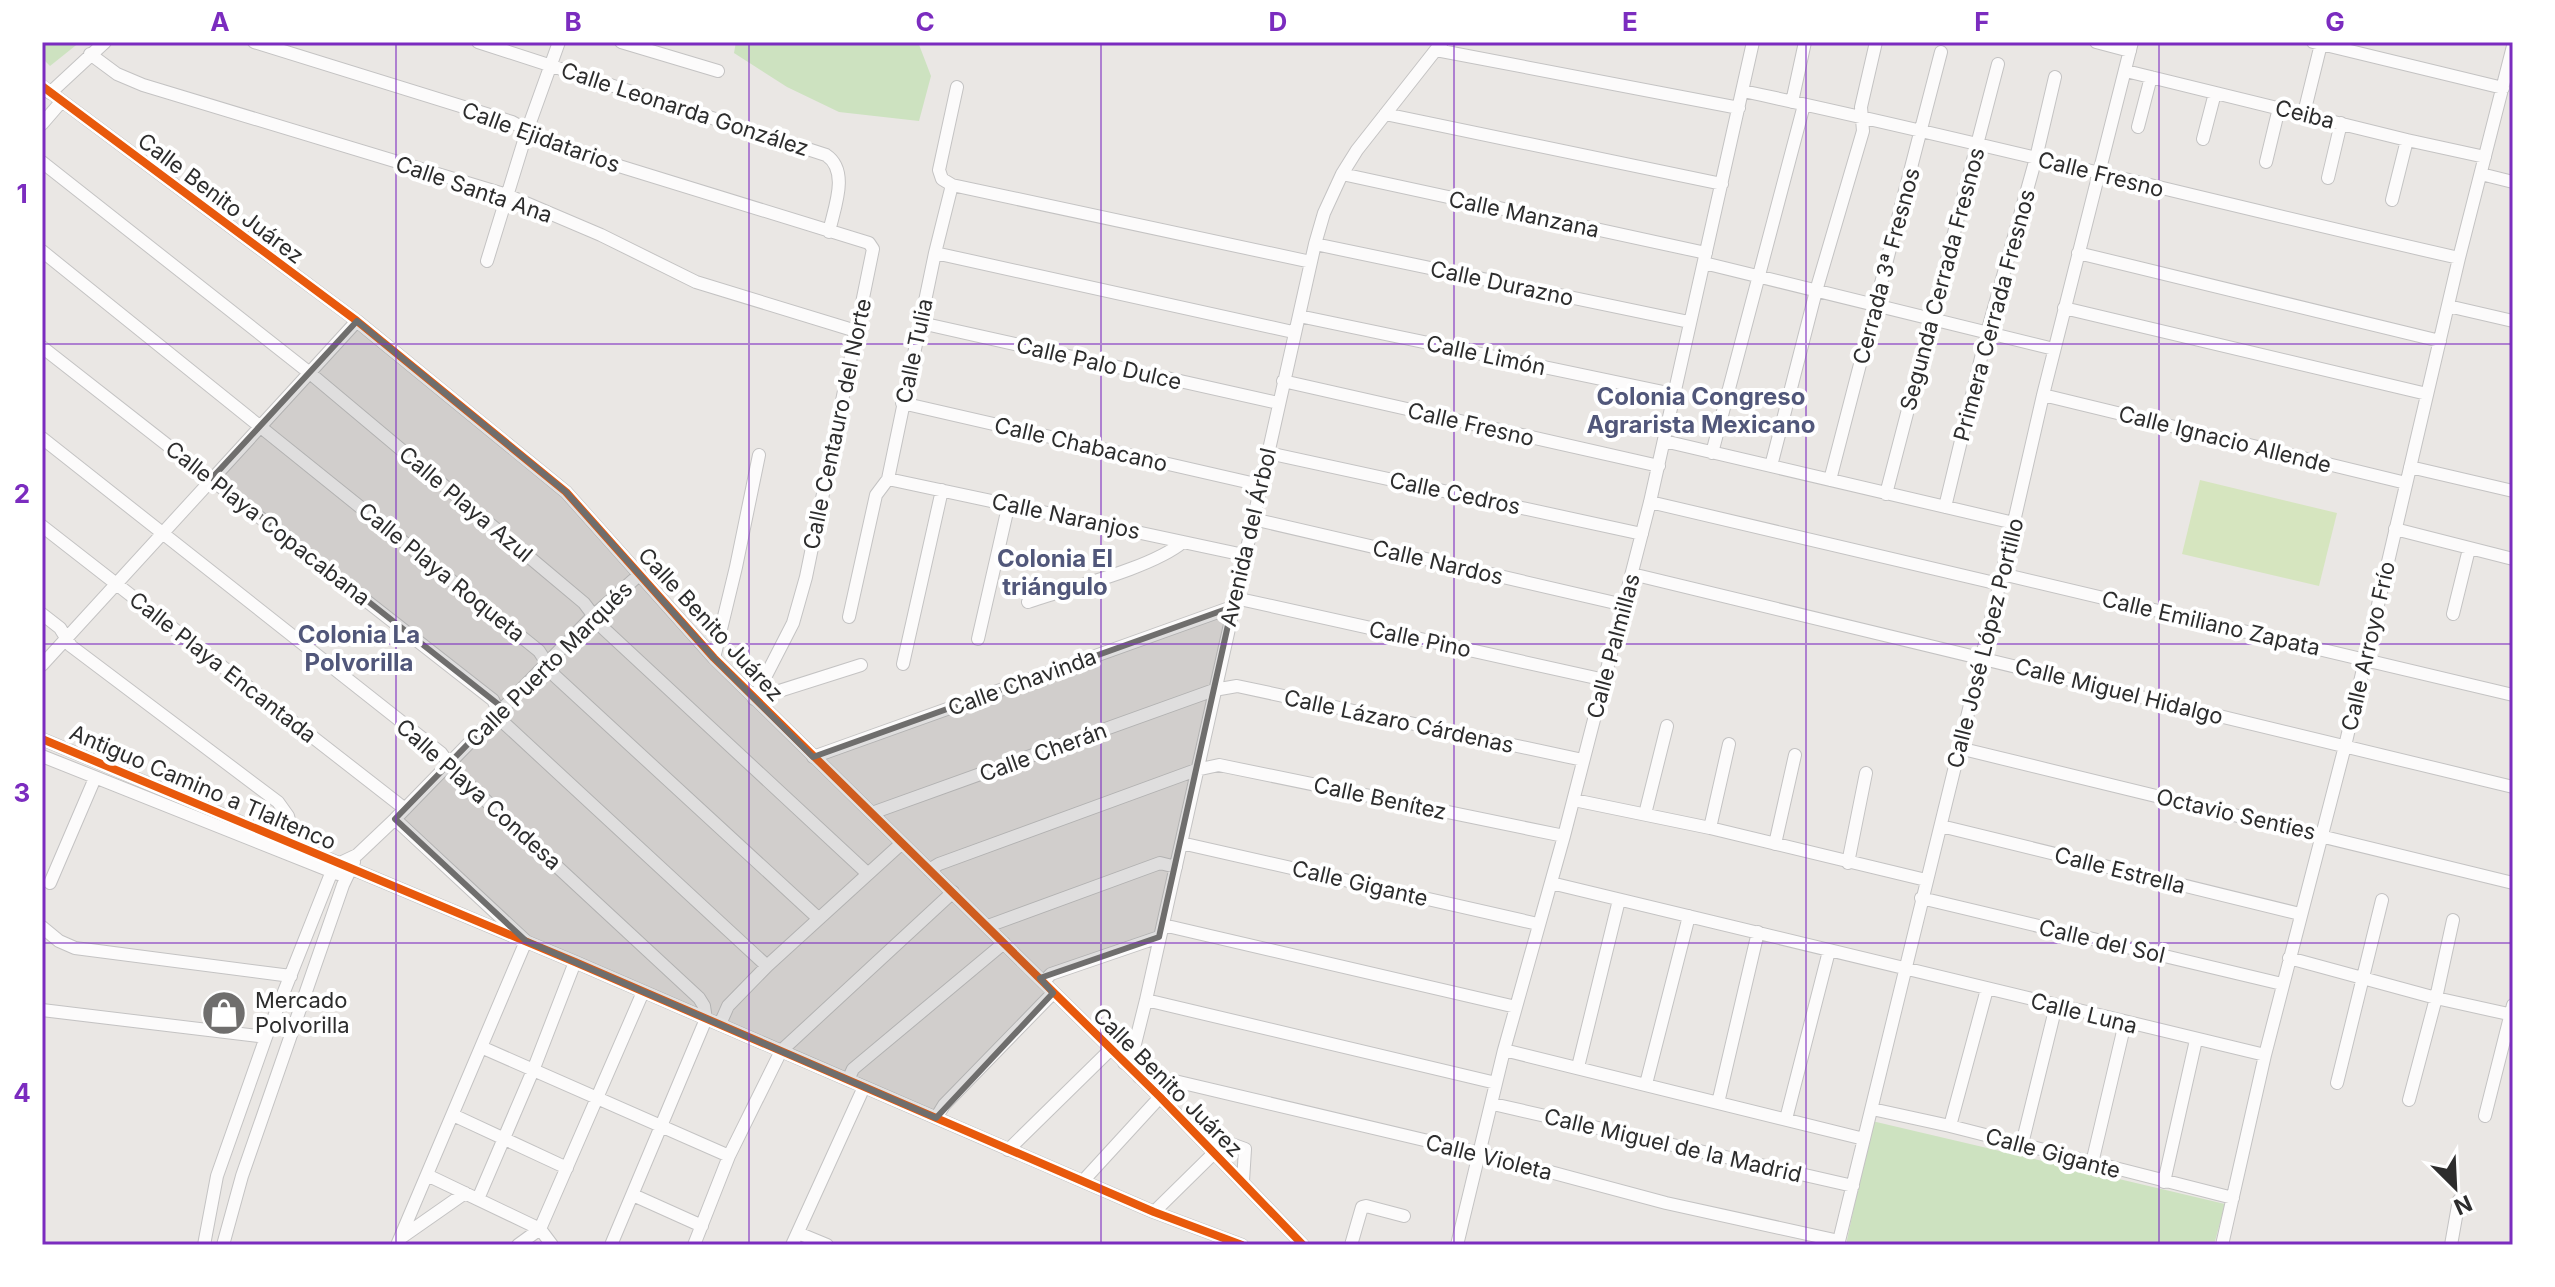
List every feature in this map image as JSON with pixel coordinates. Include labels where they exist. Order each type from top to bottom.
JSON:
[{"type":"street","points":[[46,89],[105,42]]},
{"type":"street","name":"Calle Ejidatarios","points":[[254,42],[512,122],[527,131],[619,166],[829,232]]},
{"type":"street","name":"Calle Leonarda González","points":[[478,42],[826,155],[835,161],[839,183],[829,232]]},
{"type":"street","points":[[487,261],[527,131],[559,42]]},
{"type":"street","points":[[621,42],[718,71]]},
{"type":"street","name":"Calle Palmillas","points":[[1457,1245],[1504,1050],[1574,800],[1659,466],[1753,42]]},
{"type":"street","points":[[1712,453],[1760,277],[1798,103],[1805,42]]},
{"type":"street","points":[[1771,466],[1816,291],[1863,131],[1861,107],[1876,42]]},
{"type":"street","points":[[2096,42],[2131,46]]},
{"type":"street","points":[[2304,113],[2317,43],[2503,88]]},
{"type":"street","points":[[1439,46],[1739,108]]},
{"type":"street","name":"Avenida del Árbol","points":[[1124,1063],[1134,1048],[1146,1000],[1293,332],[1324,213],[1357,150],[1439,46]]},
{"type":"street","name":"Calle José López Portillo","points":[[1839,1243],[2064,308],[2131,46]]},
{"type":"street","name":"Calle Arroyo Frío","points":[[2222,1245],[2282,984],[2345,746],[2459,258],[2513,46]]},
{"type":"street","name":"Cerrada 3ª Fresnos","points":[[1830,480],[1941,52]]},
{"type":"street","name":"Calle Santa Ana","points":[[90,54],[117,74],[143,85],[507,195],[601,235],[696,282],[856,331]]},
{"type":"street","name":"Segunda Cerrada Fresnos","points":[[1886,494],[1998,64]]},
{"type":"street","name":"Ceiba","points":[[2126,71],[2485,157]]},
{"type":"street","name":"Primera Cerrada Fresnos","points":[[1945,507],[1987,333],[2036,158],[2055,77]]},
{"type":"street","points":[[2138,127],[2151,77]]},
{"type":"street","name":"Calle Tulia","points":[[849,617],[876,495],[888,479],[902,403],[952,185],[942,179],[939,170],[957,87]]},
{"type":"street","name":"Calle Benito Juárez","points":[[46,89],[357,321],[566,492],[754,699],[1160,1097],[1303,1245]]},
{"type":"street","name":"Calle Fresno","points":[[1743,91],[1978,142],[2098,174],[2459,258]]},
{"type":"street","points":[[2203,139],[2215,93]]},
{"type":"street","points":[[42,124],[61,102]]},
{"type":"street","points":[[2266,162],[2279,108]]},
{"type":"street","points":[[1385,114],[1722,184]]},
{"type":"street","points":[[2328,178],[2341,123]]},
{"type":"street","points":[[2392,200],[2407,140]]},
{"type":"street","name":"Calle Playa Azul","points":[[42,162],[311,374],[584,603],[602,627],[867,873]]},
{"type":"street","name":"Calle Manzana","points":[[1342,174],[1705,258],[1760,277],[2054,349]]},
{"type":"street","points":[[2481,174],[2513,182]]},
{"type":"street","points":[[952,185],[1311,262]]},
{"type":"street","name":"Calle Centauro del Norte","points":[[754,699],[793,623],[806,577],[873,249],[869,243],[829,232]]},
{"type":"street","name":"Calle Durazno","points":[[1315,244],[1689,322]]},
{"type":"street","name":"Calle Playa Roqueta","points":[[42,251],[539,651],[549,662],[555,676],[818,918]]},
{"type":"street","points":[[935,253],[1293,332]]},
{"type":"street","points":[[2078,253],[2440,341]]},
{"type":"street","points":[[2448,306],[2513,321]]},
{"type":"street","points":[[2064,308],[2427,394]]},
{"type":"street","name":"Calle Limón","points":[[1299,316],[1673,394]]},
{"type":"street","points":[[42,665],[357,321]]},
{"type":"street","name":"Calle Palo Dulce","points":[[921,323],[1278,403]]},
{"type":"street","name":"Calle Playa Copacabana","points":[[42,347],[493,700],[504,723],[767,966]]},
{"type":"street","name":"Calle Fresno","points":[[1283,381],[1659,466]]},
{"type":"street","name":"Calle Ignacio Allende","points":[[2043,395],[2406,483]]},
{"type":"street","name":"Calle Chabacano","points":[[902,403],[1260,485]]},
{"type":"street","name":"Calle Playa Condesa","points":[[42,438],[450,762],[456,773],[690,986],[704,1006],[706,1019]]},
{"type":"street","points":[[1664,441],[2014,523]]},
{"type":"street","name":"Calle Cedros","points":[[1268,453],[1642,534]]},
{"type":"street","points":[[714,658],[759,455]]},
{"type":"street","points":[[2410,467],[2513,491]]},
{"type":"street","name":"Calle Naranjos","points":[[888,479],[1244,555]]},
{"type":"street","points":[[903,664],[942,490]]},
{"type":"street","name":"Calle Emiliano Zapata","points":[[1650,502],[2365,659],[2513,695]]},
{"type":"street","points":[[978,639],[1009,503]]},
{"type":"street","name":"Calle Nardos","points":[[1253,519],[1624,605]]},
{"type":"street","name":"Calle Playa Encantada","points":[[42,526],[405,809]]},
{"type":"street","points":[[2395,529],[2513,559]]},
{"type":"street","points":[[1028,602],[1170,553],[1183,542]]},
{"type":"street","points":[[2453,614],[2469,549]]},
{"type":"street","name":"Calle Miguel Hidalgo","points":[[1632,574],[2513,787]]},
{"type":"street","name":"Calle Puerto Marqués","points":[[335,867],[357,855],[395,819],[593,616],[639,575]]},
{"type":"street","name":"Calle Pino","points":[[1234,602],[1605,680]]},
{"type":"street","name":"Calle Chavinda","points":[[813,757],[1234,602]]},
{"type":"street","points":[[42,614],[60,628],[71,646],[278,802],[288,816],[295,844]]},
{"type":"street","points":[[754,699],[861,665]]},
{"type":"street","name":"Calle Lázaro Cárdenas","points":[[1214,690],[1237,686],[1583,760]]},
{"type":"street","name":"Calle Cherán","points":[[872,813],[1214,690]]},
{"type":"street","points":[[1645,814],[1667,726]]},
{"type":"street","name":"Antiguo Camino a Tlaltenco","points":[[42,739],[122,781],[225,823],[295,844],[335,867]]},
{"type":"street","points":[[1710,828],[1729,744]]},
{"type":"street","name":"Octavio Senties","points":[[1959,748],[2513,883]]},
{"type":"street","points":[[1775,844],[1795,755]]},
{"type":"street","points":[[42,756],[95,778],[122,781]]},
{"type":"street","name":"Calle Benítez","points":[[929,870],[1196,770],[1219,765],[1564,836]]},
{"type":"street","points":[[1848,863],[1866,773]]},
{"type":"street","points":[[50,883],[95,778]]},
{"type":"street","points":[[1574,800],[1710,828],[1926,880]]},
{"type":"street","points":[[395,819],[526,941]]},
{"type":"street","points":[[225,823],[526,941],[1154,1212],[1242,1245]]},
{"type":"street","name":"Calle Estrella","points":[[1941,826],[2300,914]]},
{"type":"street","points":[[720,1024],[728,1006],[767,966],[902,843]]},
{"type":"street","name":"Calle Gigante","points":[[1181,843],[1538,924]]},
{"type":"street","name":"Calle Puerto Marqués","points":[[223,1245],[242,1176],[357,855]]},
{"type":"street","points":[[988,926],[1160,863],[1176,867]]},
{"type":"street","points":[[204,1245],[217,1176],[266,1037],[335,867]]},
{"type":"street","name":"Calle Luna","points":[[1551,883],[2265,1055]]},
{"type":"street","points":[[694,1245],[729,1156],[781,1051],[953,892]]},
{"type":"street","name":"Calle del Sol","points":[[1921,898],[2282,984]]},
{"type":"street","points":[[1578,1067],[1619,900]]},
{"type":"street","points":[[2337,1083],[2382,900]]},
{"type":"street","points":[[1646,1084],[1689,916]]},
{"type":"street","points":[[2409,1100],[2453,920]]},
{"type":"street","points":[[42,927],[59,941],[75,948],[291,976]]},
{"type":"street","points":[[1043,982],[1051,974],[1161,931],[1516,1007]]},
{"type":"street","points":[[1718,1103],[1758,932]]},
{"type":"street","points":[[399,1241],[526,941]]},
{"type":"street","points":[[848,1080],[853,1069],[1004,943]]},
{"type":"street","points":[[1786,1119],[1829,951]]},
{"type":"street","points":[[2289,958],[2436,998],[2512,1011],[2485,1116]]},
{"type":"street","points":[[478,1199],[575,962]]},
{"type":"street","points":[[1950,1126],[1987,989]]},
{"type":"street","points":[[518,1245],[540,1229],[643,992]]},
{"type":"street","points":[[936,1118],[944,1105],[1053,993]]},
{"type":"street","points":[[1146,1000],[1496,1083]]},
{"type":"street","points":[[2022,1144],[2056,1006]]},
{"type":"street","points":[[42,1010],[266,1037]]},
{"type":"street","points":[[611,1245],[706,1019]]},
{"type":"street","points":[[2092,1163],[2125,1023]]},
{"type":"street","points":[[2164,1182],[2196,1040]]},
{"type":"street","points":[[481,1047],[729,1156]]},
{"type":"street","points":[[1008,1150],[1110,1050]]},
{"type":"street","points":[[1504,1050],[1864,1139]]},
{"type":"street","name":"Calle Violeta","points":[[1139,1077],[1162,1078],[1479,1153],[1666,1203],[1839,1243]]},
{"type":"street","points":[[827,1245],[795,1239],[864,1087]]},
{"type":"street","points":[[1083,1181],[1160,1097]]},
{"type":"street","name":"Calle Miguel de la Madrid","points":[[1493,1104],[1853,1186]]},
{"type":"street","name":"Calle Gigante","points":[[1872,1109],[2233,1198]]},
{"type":"street","points":[[453,1115],[567,1168]]},
{"type":"street","points":[[1190,1129],[1245,1149],[1243,1181]]},
{"type":"street","points":[[1154,1212],[1214,1153]]},
{"type":"street","points":[[427,1175],[540,1229],[552,1245]]},
{"type":"street","points":[[399,1241],[465,1193]]},
{"type":"street","points":[[633,1195],[702,1226]]},
{"type":"street","points":[[2451,1245],[2459,1200]]},
{"type":"street","points":[[1351,1245],[1362,1207],[1404,1216]]},
{"type":"highlighted area","points":[[357,321],[566,492],[714,658],[813,757],[1232,607],[1159,937],[1040,978],[1053,993],[936,1118],[526,941],[395,819],[503,708],[212,478]]},
{"type":"green space","points":[[42,42],[80,42],[50,66],[42,58]]},
{"type":"green space","points":[[736,42],[918,42],[931,76],[919,121],[839,112],[787,87],[734,53]]},
{"type":"green space","points":[[2200,480],[2337,513],[2319,586],[2182,554]]},
{"type":"green space","points":[[1872,1121],[2225,1204],[2214,1245],[1846,1245]]},
{"type":"cycle path","points":[[42,86],[357,321],[566,492],[714,658],[1160,1097],[1303,1245]]},
{"type":"cycle path","points":[[42,739],[575,962],[1154,1212],[1242,1245]]},
{"type":"place","name":"Mercado Polvorilla","points":[[224,1013]]},
{"type":"district","name":"Colonia Congreso Agrarista Mexicano","points":[[1701,411]]},
{"type":"district","name":"Colonia El triángulo","points":[[1055,573]]},
{"type":"district","name":"Colonia La Polvorilla","points":[[359,649]]}]
